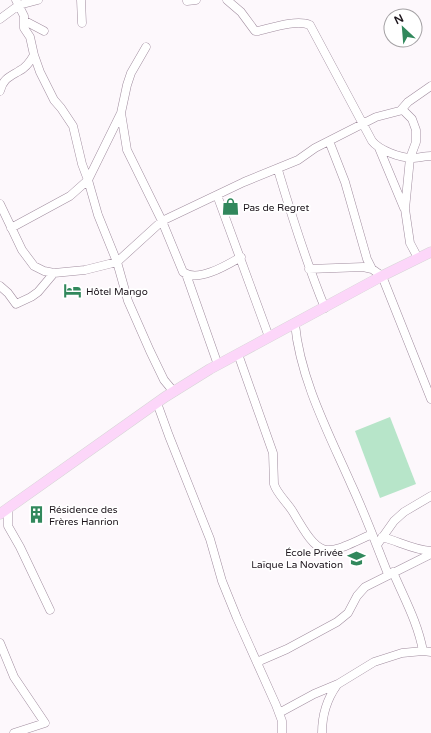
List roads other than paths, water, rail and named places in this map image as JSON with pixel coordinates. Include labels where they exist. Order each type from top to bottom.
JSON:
[{"type":"main road","points":[[4,511],[157,403],[218,365],[382,276],[431,252]]},
{"type":"street","points":[[0,19],[18,3],[31,3],[38,0]]},
{"type":"street","points":[[81,0],[82,23]]},
{"type":"street","points":[[187,1],[196,0]]},
{"type":"street","points":[[227,0],[241,12],[255,30],[258,31],[279,25],[305,23],[310,25],[372,141],[379,148],[405,209]]},
{"type":"street","points":[[18,3],[24,16],[24,28],[30,37],[34,55],[52,97],[73,126],[82,164],[98,215],[117,262],[128,301],[164,380],[174,392]]},
{"type":"street","points":[[25,21],[44,31]]},
{"type":"street","points":[[12,228],[70,196],[88,180],[121,113],[131,73],[146,47]]},
{"type":"street","points":[[0,91],[10,75],[20,71],[31,62],[34,55]]},
{"type":"street","points":[[0,204],[22,250],[34,266],[44,271],[54,273],[85,270],[117,262],[162,221],[217,195],[278,170],[362,123],[376,117],[401,110],[408,102],[431,86]]},
{"type":"street","points":[[401,110],[405,111],[412,119],[416,130],[416,142],[410,158],[405,209],[410,243],[418,258]]},
{"type":"street","points":[[121,113],[128,150],[174,247],[178,262],[183,272],[186,274],[218,365]]},
{"type":"street","points":[[329,141],[340,168],[367,259],[372,269],[382,276],[431,399]]},
{"type":"street","points":[[416,142],[428,156]]},
{"type":"street","points":[[379,148],[410,158],[428,156]]},
{"type":"street","points":[[278,170],[288,206],[309,269],[325,308]]},
{"type":"street","points":[[217,195],[241,257],[269,337]]},
{"type":"street","points":[[186,274],[212,273],[241,257]]},
{"type":"street","points":[[309,269],[347,267],[372,269]]},
{"type":"street","points":[[0,286],[8,293],[16,304],[38,292],[54,273]]},
{"type":"street","points":[[279,713],[314,694],[338,684],[379,660],[402,653],[427,652],[416,623],[372,534],[313,396],[298,344],[295,324]]},
{"type":"street","points":[[238,354],[273,453],[275,488],[289,505],[309,540],[322,550],[332,551],[344,548],[372,534]]},
{"type":"street","points":[[157,403],[210,539],[225,588],[279,713],[282,721],[282,733]]},
{"type":"street","points":[[377,545],[394,521],[404,512],[431,496]]},
{"type":"street","points":[[4,511],[8,526],[20,547],[50,610]]},
{"type":"street","points":[[382,537],[418,549],[431,551]]},
{"type":"street","points":[[256,662],[338,622],[348,613],[357,596],[365,587],[431,554]]},
{"type":"street","points":[[0,643],[14,677],[45,723],[14,733]]},
{"type":"street","points":[[322,733],[323,718],[327,703],[333,690],[338,684]]},
{"type":"place","name":"Pas de Regret","points":[[230,207]]},
{"type":"place","name":"Hôtel Mango","points":[[73,291]]},
{"type":"place","name":"Résidence des Frères Hanrion","points":[[36,515]]},
{"type":"place","name":"École Privée Laïque La Novation","points":[[356,558]]}]
